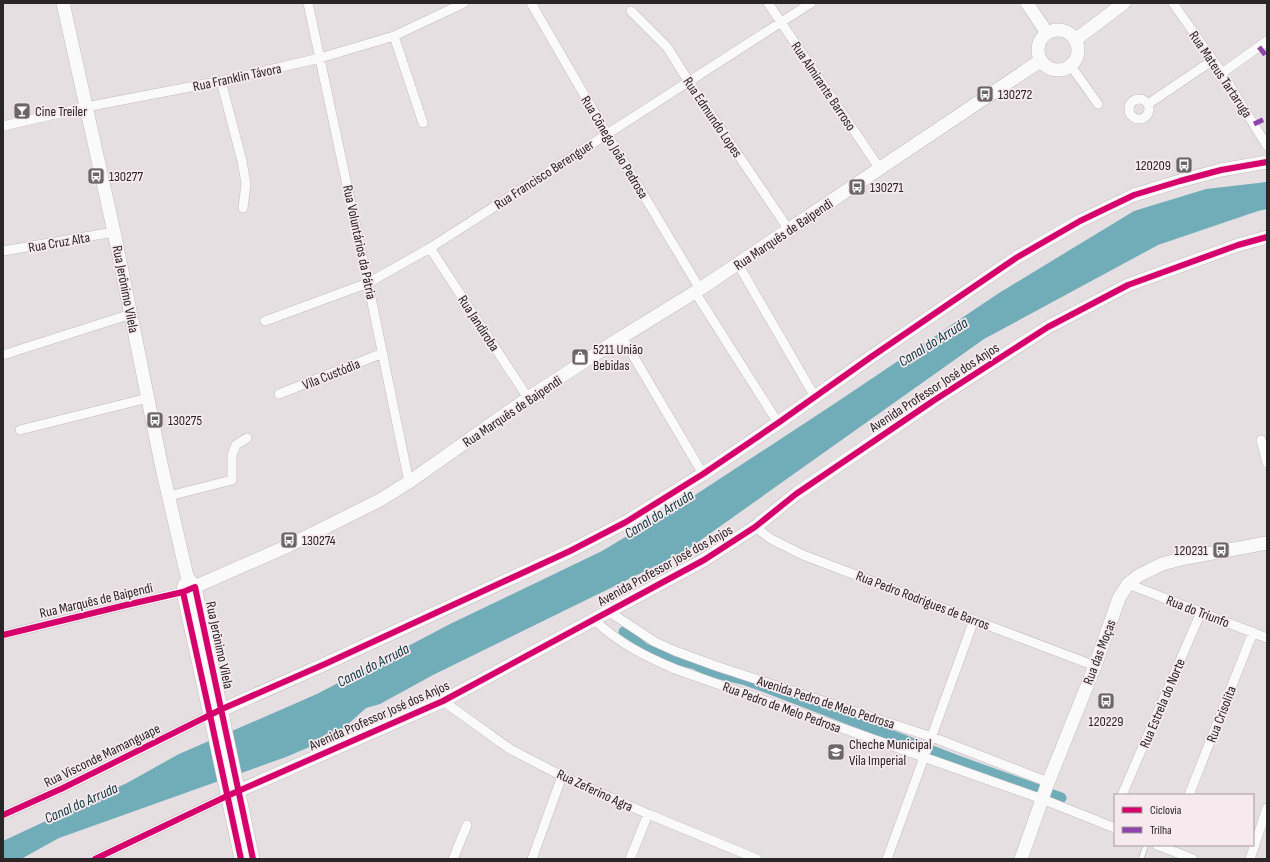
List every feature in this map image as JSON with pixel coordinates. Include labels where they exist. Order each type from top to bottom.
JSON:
[{"type":"main road","name":"Rua Jerônimo Vilela","points":[[63,3],[114,232],[148,398],[187,576],[195,587],[216,712]]},
{"type":"main road","points":[[1027,3],[1047,33]]},
{"type":"main road","points":[[1076,40],[1124,3]]},
{"type":"main road","points":[[1053,31],[1066,32],[1076,40],[1078,54],[1071,66],[1060,71],[1049,69],[1040,61],[1038,55],[1039,43],[1042,37],[1047,33],[1053,31]]},
{"type":"main road","name":"Rua Marquês de Baipendi","points":[[182,592],[290,545],[380,500],[409,482],[528,398],[622,337],[698,291],[1040,61]]},
{"type":"main road","points":[[241,859],[232,789],[216,712],[570,552],[626,522],[703,474],[778,423],[870,357],[1016,258],[1080,221],[1134,195],[1221,170],[1267,162]]},
{"type":"main road","name":"Avenida Professor José dos Anjos","points":[[232,789],[443,702],[593,619],[704,560],[755,526],[796,494],[933,401],[1048,327],[1128,285],[1238,245],[1267,237]]},
{"type":"main road","name":"Rua das Moças","points":[[1021,859],[1045,792],[1095,666],[1119,598],[1128,584],[1138,576],[1162,564],[1267,543]]},
{"type":"main road","points":[[182,592],[187,576]]},
{"type":"main road","name":"Rua Jerônimo Vilela","points":[[182,592],[216,712]]},
{"type":"main road","points":[[232,789],[253,859]]},
{"type":"street","name":"Rua Voluntários da Pátria","points":[[308,3],[409,482]]},
{"type":"street","name":"Rua Franklin Távora","points":[[3,126],[86,107],[221,81],[320,58],[394,36],[464,3]]},
{"type":"street","name":"Rua Cônego João Pedrosa","points":[[531,3],[698,291],[778,423]]},
{"type":"street","name":"Rua Almirante Barroso","points":[[768,3],[880,169]]},
{"type":"street","name":"Rua Francisco Berenguer","points":[[266,321],[368,282],[430,248],[811,3]]},
{"type":"street","name":"Rua Mateus Tartaruga","points":[[1173,3],[1222,73],[1267,146]]},
{"type":"street","name":"Rua Edmundo Lopes","points":[[630,11],[667,47],[789,230]]},
{"type":"street","points":[[394,36],[423,123]]},
{"type":"street","points":[[1222,73],[1267,41]]},
{"type":"street","points":[[1148,104],[1213,60]]},
{"type":"street","points":[[1071,66],[1098,104]]},
{"type":"street","points":[[221,81],[242,161],[246,184],[243,208]]},
{"type":"street","name":"Rua Cruz Alta","points":[[3,251],[114,232]]},
{"type":"street","name":"Rua Jandiroba","points":[[430,248],[528,398]]},
{"type":"street","points":[[738,264],[814,397]]},
{"type":"street","points":[[3,355],[131,314]]},
{"type":"street","points":[[622,337],[703,474]]},
{"type":"street","name":"Vila Custódia","points":[[279,394],[383,353]]},
{"type":"street","points":[[20,430],[148,398]]},
{"type":"street","points":[[169,496],[232,480],[232,455],[236,444],[247,438]]},
{"type":"street","points":[[1262,440],[1267,463]]},
{"type":"street","name":"Rua Pedro Rodrigues de Barros","points":[[755,526],[771,539],[792,550],[1095,666]]},
{"type":"street","name":"Rua do Triunfo","points":[[1128,584],[1267,638]]},
{"type":"street","name":"Rua Marquês de Baipendi","points":[[3,635],[182,592]]},
{"type":"street","name":"Avenida Pedro de Melo Pedrosa","points":[[608,611],[655,642],[716,666],[931,739],[1045,792]]},
{"type":"street","name":"Rua Estrela do Norte","points":[[1122,794],[1201,612]]},
{"type":"street","name":"Rua Pedro de Melo Pedrosa","points":[[593,619],[610,634],[650,659],[925,756],[1045,792],[1056,805],[1114,828]]},
{"type":"street","points":[[887,859],[974,620]]},
{"type":"street","name":"Rua Crisolita","points":[[1189,794],[1253,632]]},
{"type":"street","name":"Rua Zeferino Agra","points":[[443,702],[510,749],[562,776],[648,814],[757,859]]},
{"type":"street","name":"Rua Visconde Mamanguape","points":[[3,815],[62,788],[216,712]]},
{"type":"street","points":[[532,859],[562,776]]},
{"type":"street","name":"Avenida Professor José dos Anjos","points":[[95,859],[232,789]]},
{"type":"street","points":[[1250,859],[1267,808]]},
{"type":"street","points":[[630,859],[648,814]]},
{"type":"street","points":[[453,859],[467,825]]},
{"type":"street","points":[[1160,846],[1193,859]]},
{"type":"lane","points":[[1141,859],[1146,846]]},
{"type":"water","name":"Canal do Arruda","points":[[1267,182],[1267,209],[1158,245],[984,339],[684,552],[433,675],[380,704],[366,708],[335,736],[286,757],[59,838],[21,859],[3,859],[3,841],[127,783],[179,754],[317,694],[450,624],[602,551],[686,501],[999,293],[1134,211],[1206,189]]},
{"type":"waterway","points":[[624,632],[645,649],[664,656],[695,664],[711,672],[746,680],[955,760],[1061,798]]},
{"type":"marked path","points":[[1259,47],[1267,57]]},
{"type":"marked path","points":[[1254,124],[1267,118]]},
{"type":"cycle path","points":[[3,815],[63,788],[222,709],[325,664],[570,551],[626,522],[703,474],[1016,258],[1080,221],[1134,195],[1221,170],[1267,162]]},
{"type":"cycle path","points":[[95,859],[227,796],[443,701],[704,560],[755,527],[796,494],[933,401],[1048,327],[1128,285],[1238,245],[1267,237]]},
{"type":"cycle path","points":[[3,635],[183,592],[195,587],[253,859]]},
{"type":"cycle path","points":[[183,592],[241,859]]},
{"type":"place","name":"130272","points":[[985,94]]},
{"type":"place","name":"Cine Treiler","points":[[22,111]]},
{"type":"place","name":"120209","points":[[1184,165]]},
{"type":"place","name":"130277","points":[[96,176]]},
{"type":"place","name":"130271","points":[[857,187]]},
{"type":"place","name":"5211 União Bebidas","points":[[580,357]]},
{"type":"place","name":"130275","points":[[155,420]]},
{"type":"place","name":"130274","points":[[289,540]]},
{"type":"place","name":"120231","points":[[1221,550]]},
{"type":"place","name":"120229","points":[[1106,701]]},
{"type":"place","name":"Cheche Municipal Vila Imperial","points":[[836,752]]}]
